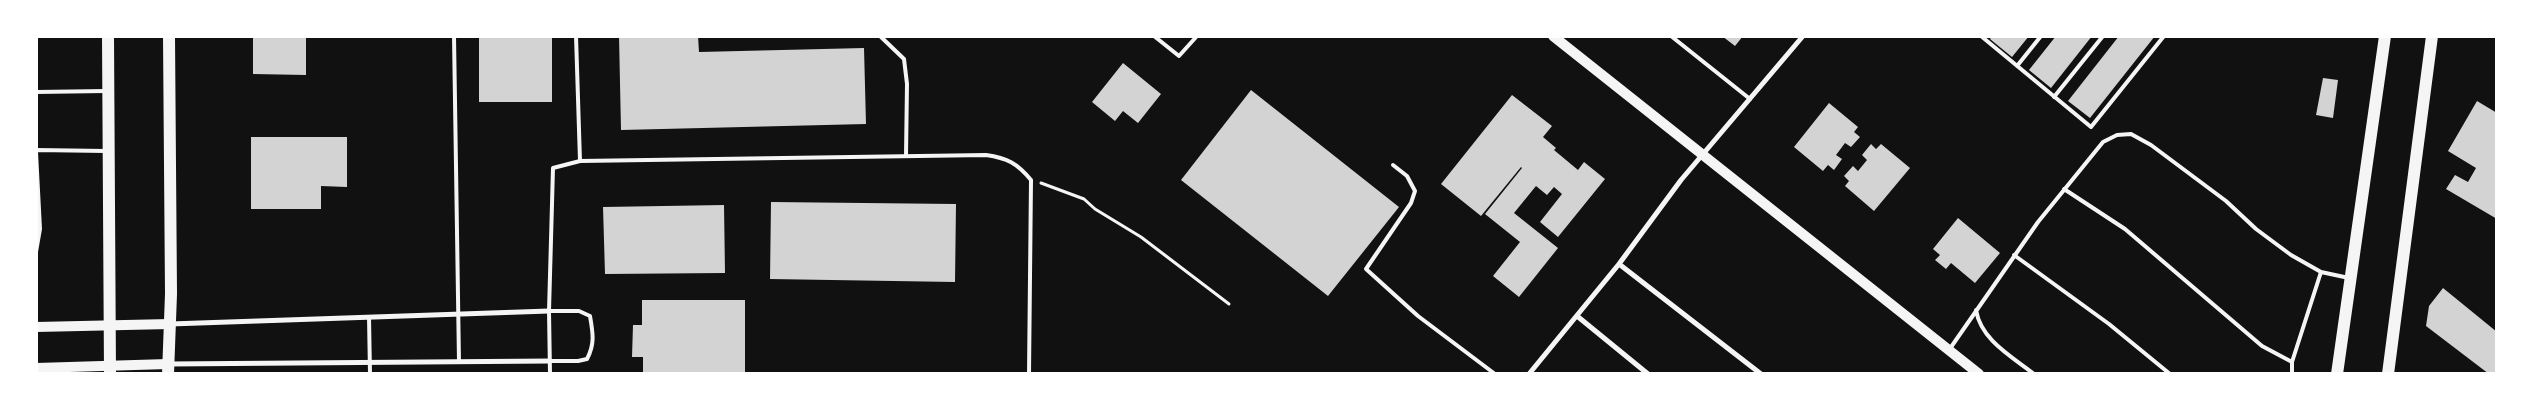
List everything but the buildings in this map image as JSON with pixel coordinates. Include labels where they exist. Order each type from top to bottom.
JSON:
[{"type":"main road","points":[[108,36],[110,370]]},
{"type":"main road","points":[[36,368],[168,369],[170,324],[169,36]]},
{"type":"main road","points":[[1553,36],[1979,374]]},
{"type":"main road","points":[[2337,374],[2385,36]]},
{"type":"main road","points":[[2388,374],[2432,36]]},
{"type":"main road","points":[[36,327],[170,324]]},
{"type":"street","points":[[1529,374],[1618,264],[1681,180],[1803,36]]},
{"type":"street","points":[[1618,264],[1761,374]]},
{"type":"street","points":[[170,324],[549,312]]},
{"type":"street","points":[[1577,316],[1648,374]]},
{"type":"street","points":[[168,369],[550,361]]},
{"type":"lane","points":[[454,36],[460,362]]},
{"type":"lane","points":[[576,36],[580,161]]},
{"type":"lane","points":[[880,36],[904,59],[907,84],[906,156]]},
{"type":"lane","points":[[1154,36],[1179,56],[1197,36]]},
{"type":"lane","points":[[1671,36],[1750,99]]},
{"type":"lane","points":[[1981,36],[2091,127],[2164,36]]},
{"type":"lane","points":[[2017,66],[2041,36]]},
{"type":"lane","points":[[2054,97],[2103,36]]},
{"type":"lane","points":[[36,92],[109,91]]},
{"type":"lane","points":[[1949,350],[2014,255],[2064,190],[2103,142],[2118,135],[2131,134],[2151,145],[2226,201],[2256,229],[2291,255],[2321,272],[2352,278]]},
{"type":"lane","points":[[36,252],[40,229],[36,151],[108,151]]},
{"type":"lane","points":[[550,374],[549,312],[552,168],[580,161],[986,155],[1005,158],[1020,166],[1031,180],[1029,374]]},
{"type":"lane","points":[[1393,165],[1406,176],[1415,192],[1411,203],[1366,269],[1418,316],[1495,374]]},
{"type":"lane","points":[[2064,190],[2125,228],[2182,280],[2262,346],[2292,362]]},
{"type":"lane","points":[[2014,255],[2109,324],[2170,374]]},
{"type":"lane","points":[[2292,374],[2292,362],[2321,272]]},
{"type":"lane","points":[[1976,310],[1978,322],[1985,333],[2034,374]]},
{"type":"lane","points":[[549,312],[579,311],[590,316],[593,334],[593,348],[587,359],[578,361],[550,361]]},
{"type":"lane","points":[[369,317],[370,374]]},
{"type":"path","points":[[1031,180],[1084,199],[1096,209],[1141,237],[1230,304]]}]
